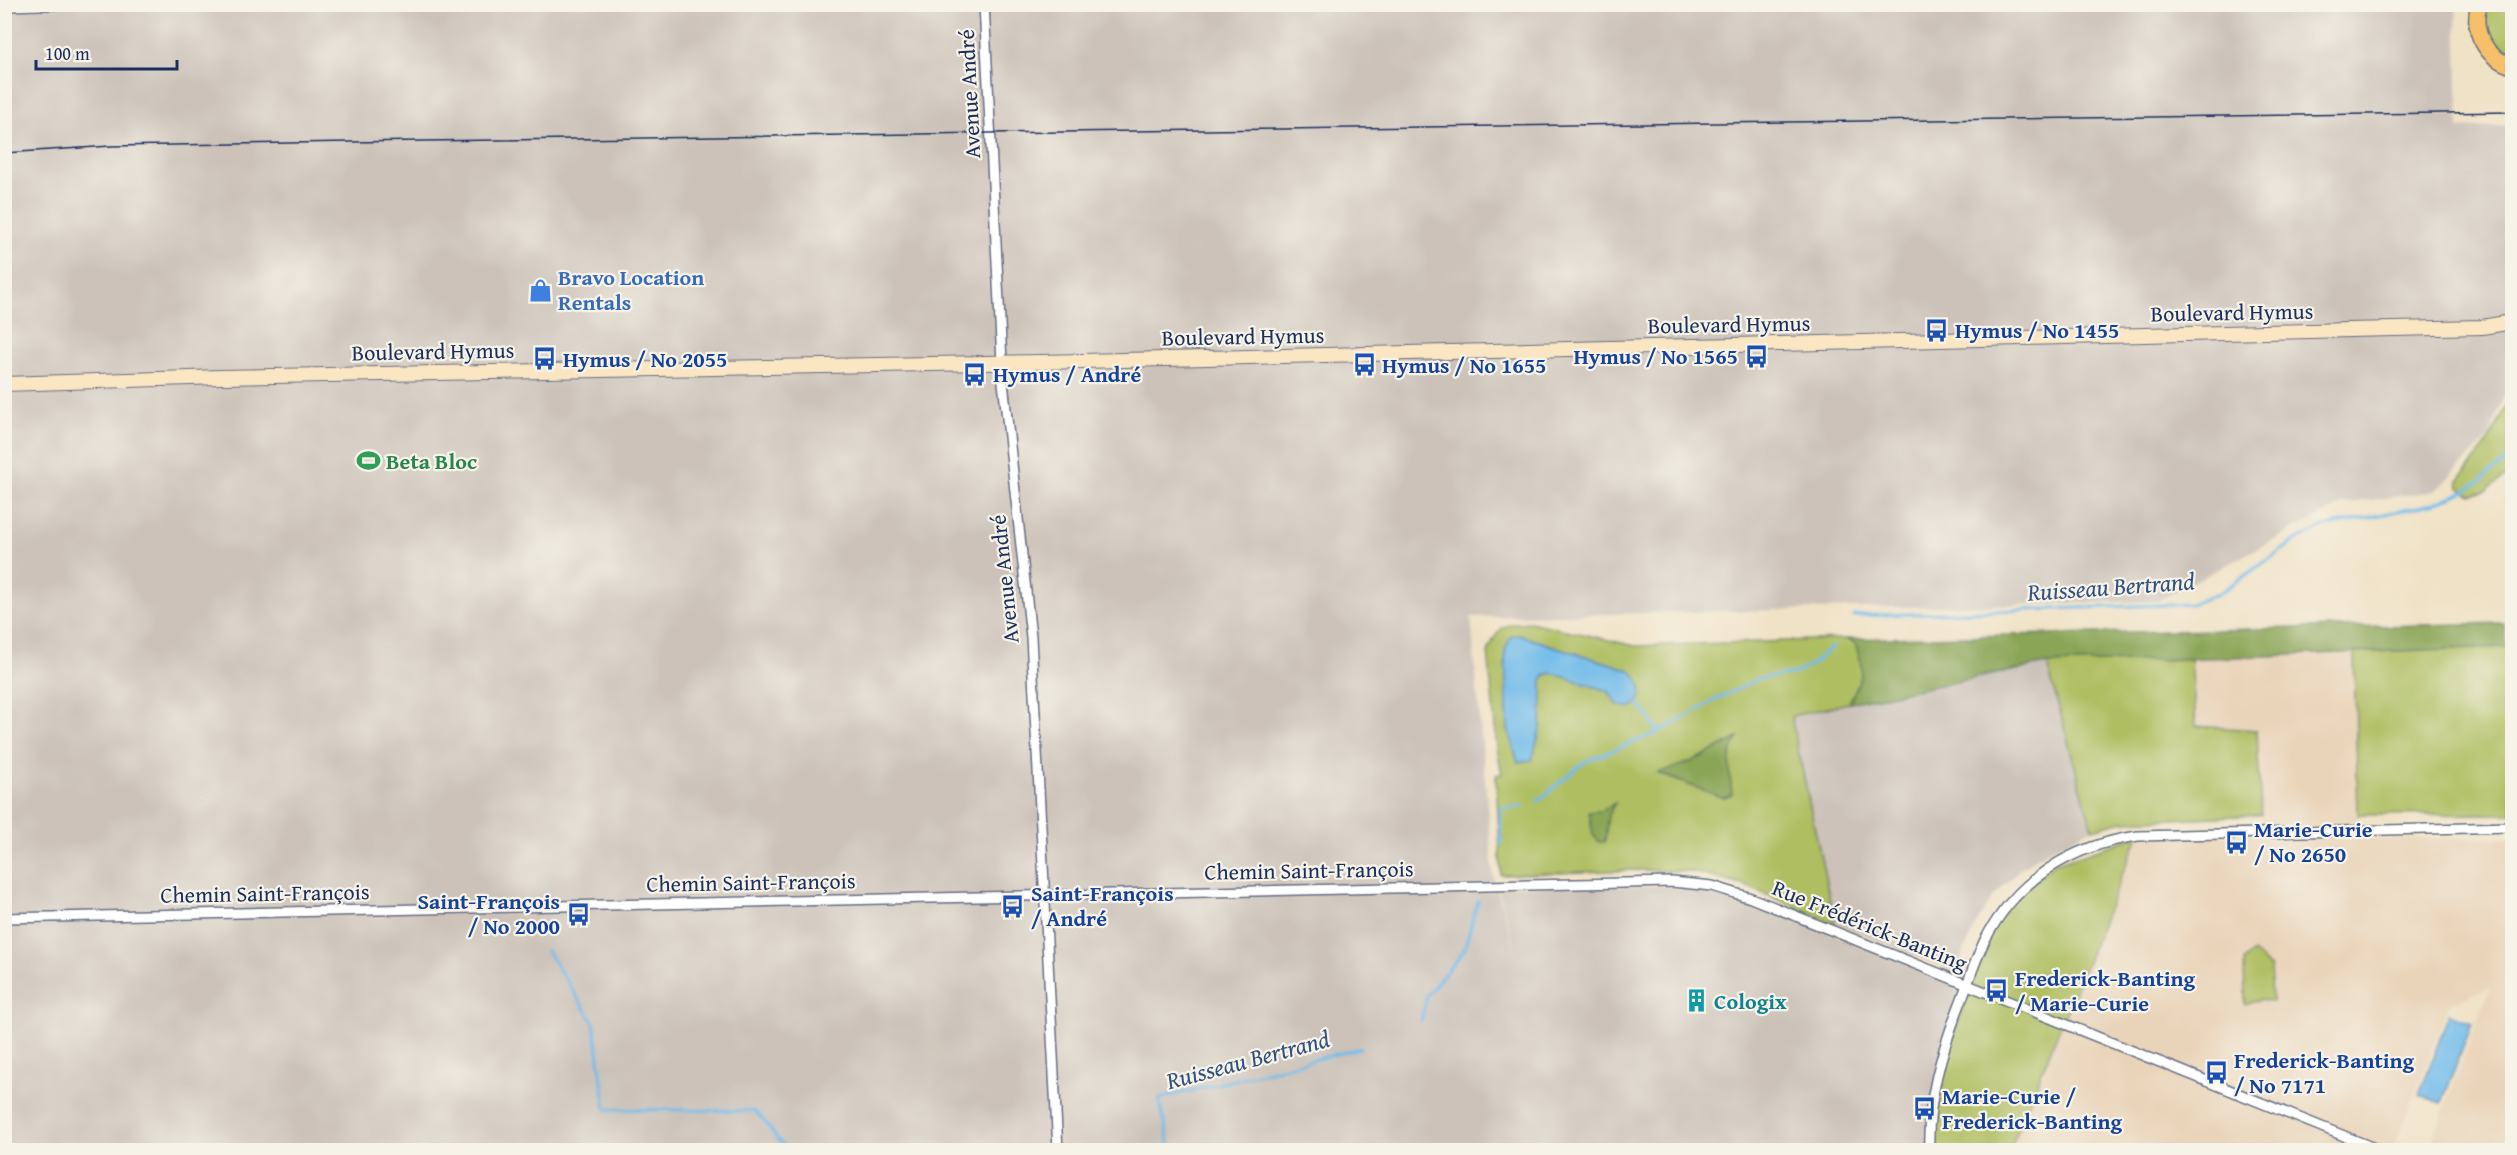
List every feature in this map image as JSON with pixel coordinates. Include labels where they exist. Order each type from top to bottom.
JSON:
[{"type":"main road","points":[[2479,4],[2477,22],[2483,43],[2496,58],[2512,66]]},
{"type":"street","points":[[4,6],[76,4]]},
{"type":"street","name":"Avenue André","points":[[984,4],[1002,362],[1030,626],[1058,1150]]},
{"type":"street","name":"Boulevard Hymus","points":[[4,384],[221,376],[1002,362],[2482,327],[2512,322]]},
{"type":"street","name":"Boulevard Hymus","points":[[2482,327],[2512,331]]},
{"type":"street","points":[[1929,1150],[1936,1080],[1946,1041],[1985,940],[2006,907],[2027,885],[2053,864],[2092,845],[2138,836],[2512,827]]},
{"type":"street","name":"Rue Frédérick-Banting","points":[[1498,886],[1672,882],[1712,886],[1751,898],[2379,1150]]},
{"type":"street","name":"Chemin Saint-François","points":[[4,918],[1498,886]]},
{"type":"shaded area","points":[[2456,4],[2459,128],[2512,125],[2512,375],[2489,437],[2435,491],[2342,504],[2157,601],[1471,617],[1493,874],[1522,976],[1498,886],[1712,886],[1967,986],[1929,1150],[5,1150],[5,5]]},
{"type":"shaded area","points":[[2354,653],[2359,839],[2512,838],[2512,943],[2504,981],[2512,985],[2512,1150],[2429,1149],[2490,987],[2450,1003],[2393,1150],[2010,1150],[2138,836],[2262,835],[2257,730],[2196,726],[2191,659]]},
{"type":"shaded area","points":[[2047,664],[2092,829],[2045,852],[2020,869],[1994,896],[1976,924],[1955,972],[1835,924],[1791,716]]},
{"type":"green space","points":[[2485,5],[2512,5],[2512,57],[2492,42],[2486,29]]},
{"type":"green space","points":[[2512,390],[2512,471],[2488,490],[2471,495],[2459,487],[2458,480],[2490,438]]},
{"type":"green space","points":[[1530,622],[1635,646],[1846,639],[1855,643],[1861,661],[1861,674],[1849,703],[1791,716],[1835,924],[1746,886],[1693,872],[1639,870],[1501,875],[1496,775],[1502,774],[1497,749],[1488,652],[1498,632],[1503,628],[1508,625]],"holes":[[[1518,635],[1630,670],[1618,705],[1608,691],[1552,673],[1545,675],[1542,680],[1541,726],[1532,759],[1518,762],[1508,728],[1505,651]],[[1738,739],[1729,758],[1732,795],[1724,798],[1659,774],[1693,761]]]},
{"type":"green space","points":[[2504,623],[2506,647],[2047,664],[1849,703],[1860,680],[1861,661],[1855,643],[1846,639]]},
{"type":"green space","points":[[2512,645],[2512,814],[2358,815],[2354,653]]},
{"type":"green space","points":[[2191,659],[2196,726],[2257,730],[2261,815],[2123,821],[2092,829],[2047,664]]},
{"type":"green space","points":[[1740,737],[1730,757],[1732,795],[1724,798],[1658,773],[1693,761]]},
{"type":"green space","points":[[1615,803],[1608,815],[1605,842],[1599,842],[1593,835],[1589,812],[1601,811]]},
{"type":"green space","points":[[2138,836],[2010,1150],[1929,1150],[1935,1090],[1985,940],[2006,907],[2053,864]]},
{"type":"green space","points":[[2253,952],[2270,967],[2272,1002],[2260,999],[2245,1005],[2244,961]]},
{"type":"water","points":[[1518,635],[1630,670],[1640,684],[1640,699],[1631,708],[1618,705],[1608,691],[1552,673],[1545,675],[1542,680],[1541,726],[1532,760],[1518,762],[1508,728],[1505,651],[1511,636]]},
{"type":"water","points":[[2449,1014],[2472,1023],[2442,1103],[2419,1095]]},
{"type":"waterway","name":"Ruisseau Bertrand","points":[[1853,616],[2191,604],[2218,594],[2294,542],[2323,527],[2432,504],[2466,491],[2504,463],[2512,453]]},
{"type":"waterway","name":"Ruisseau Bertrand","points":[[1538,801],[1583,763],[1659,732],[1715,700],[1761,678],[1794,674],[1810,666],[1832,647]]},
{"type":"waterway","points":[[1638,703],[1659,732]]},
{"type":"waterway","name":"Ruisseau Bertrand","points":[[1501,844],[1500,809],[1522,806]]},
{"type":"waterway","name":"Ruisseau Bertrand","points":[[1421,1021],[1427,995],[1464,950],[1478,901]]},
{"type":"waterway","name":"Ruisseau Bertrand","points":[[547,951],[594,1023],[606,1109],[754,1111],[788,1150]]},
{"type":"waterway","name":"Ruisseau Bertrand","points":[[1171,1150],[1159,1099],[1360,1048]]},
{"type":"tram line","points":[[4,153],[111,146],[349,142],[2512,112]]},
{"type":"place","name":"Bravo Location Rentals","points":[[540,290]]},
{"type":"place","name":"Hymus / No 1455","points":[[1937,330]]},
{"type":"place","name":"Hymus / No 1565","points":[[1756,356]]},
{"type":"place","name":"Hymus / No 2055","points":[[545,359]]},
{"type":"place","name":"Hymus / No 1655","points":[[1364,365]]},
{"type":"place","name":"Hymus / André","points":[[975,374]]},
{"type":"place","name":"Beta Bloc","points":[[368,461]]},
{"type":"place","name":"Marie-Curie / No 2650","points":[[2236,842]]},
{"type":"place","name":"Saint-François / André","points":[[1013,906]]},
{"type":"place","name":"Saint-François / No 2000","points":[[578,914]]},
{"type":"place","name":"Frederick-Banting / Marie-Curie","points":[[1997,991]]},
{"type":"place","name":"Cologix","points":[[1696,1001]]},
{"type":"place","name":"Frederick-Banting / No 7171","points":[[2216,1073]]},
{"type":"place","name":"Marie-Curie / Frederick-Banting","points":[[1924,1109]]}]
